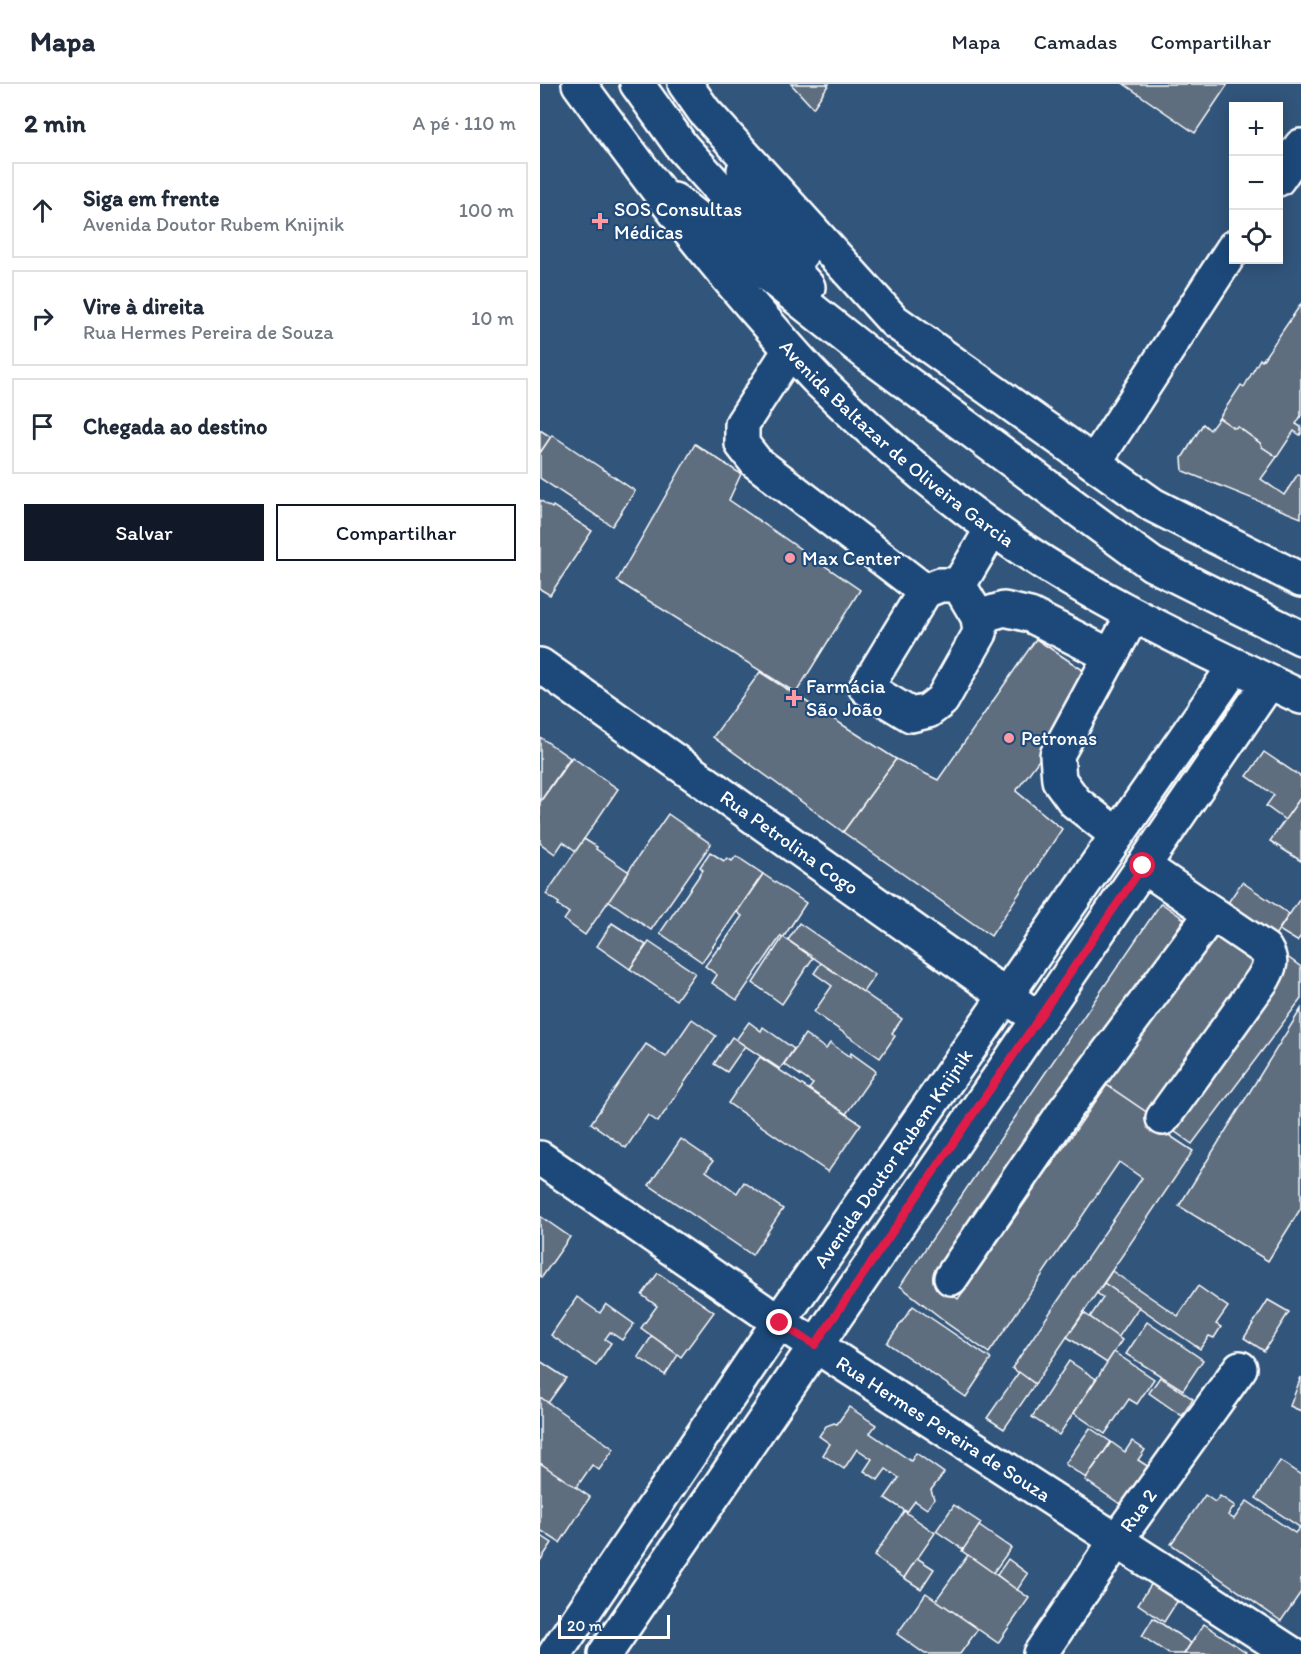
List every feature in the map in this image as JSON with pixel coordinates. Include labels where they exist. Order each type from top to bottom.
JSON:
[{"type":"street","name":"Avenida Baltazar de Oliveira Garcia","points":[[579,84],[649,181],[735,288],[818,380],[909,464],[992,529],[1075,583],[1133,615],[1301,697]]},
{"type":"street","points":[[637,84],[682,147],[869,356]]},
{"type":"street","points":[[685,84],[869,356]]},
{"type":"street","points":[[704,111],[894,321],[1153,505],[1301,580]]},
{"type":"street","points":[[1283,172],[1301,146]]},
{"type":"street","points":[[649,181],[869,356],[1152,564],[1301,638]]},
{"type":"street","points":[[1094,463],[1229,253]]},
{"type":"street","points":[[790,350],[742,424],[742,444],[756,462],[925,591]]},
{"type":"street","points":[[959,585],[992,529]]},
{"type":"street","points":[[940,585],[959,585],[978,617],[980,633],[942,700],[928,711],[911,715],[866,688],[925,591],[940,585]]},
{"type":"street","points":[[978,617],[1004,609],[1030,615],[1111,656]]},
{"type":"street","points":[[1117,835],[1075,802],[1059,780],[1057,755],[1133,615]]},
{"type":"street","name":"Rua Petrolina Cogo","points":[[540,665],[1038,1019]]},
{"type":"street","name":"Avenida Doutor Rubem Knijnik","points":[[555,1654],[1005,996],[1235,666]]},
{"type":"street","name":"Avenida Doutor Rubem Knijnik","points":[[605,1654],[1269,682]]},
{"type":"street","points":[[1143,866],[1265,949],[1270,957],[1269,967],[1263,979],[1163,1118]]},
{"type":"street","points":[[951,1278],[1066,1109],[1212,913]]},
{"type":"street","name":"Rua Hermes Pereira de Souza","points":[[540,1158],[780,1323],[1292,1654]]},
{"type":"street","name":"Rua 2","points":[[1040,1654],[1116,1541],[1240,1368]]},
{"type":"building","points":[[791,84],[829,84],[813,108]]},
{"type":"building","points":[[1124,84],[1228,84],[1195,133]]},
{"type":"building","points":[[1301,304],[1301,416],[1296,424],[1301,427],[1301,434],[1294,431],[1277,457],[1238,427],[1234,428],[1219,418],[1241,385],[1244,387],[1260,359],[1262,361]]},
{"type":"building","points":[[1219,418],[1234,428],[1238,427],[1277,457],[1261,479],[1284,495],[1298,474],[1301,476],[1301,518],[1183,471],[1182,458],[1203,424],[1210,430]]},
{"type":"building","points":[[540,430],[551,437],[540,453]]},
{"type":"building","points":[[552,435],[635,491],[612,526],[540,478],[540,453]]},
{"type":"building","points":[[695,444],[741,474],[729,500],[860,590],[796,693],[617,581]]},
{"type":"building","points":[[540,500],[592,531],[550,595],[540,589]]},
{"type":"building","points":[[1036,639],[1098,680],[1016,791],[1062,829],[991,936],[843,832],[896,759],[938,780]]},
{"type":"building","points":[[760,672],[896,759],[843,832],[713,737]]},
{"type":"building","points":[[540,737],[570,758],[540,802]]},
{"type":"building","points":[[1264,752],[1301,777],[1301,797],[1285,820],[1266,806],[1274,795],[1247,776]]},
{"type":"building","points":[[572,757],[618,789],[576,851],[563,842],[555,854],[540,843],[540,802]]},
{"type":"building","points":[[1301,797],[1301,861],[1270,841]]},
{"type":"building","points":[[668,814],[711,844],[651,930],[608,900]]},
{"type":"building","points":[[584,839],[629,872],[585,935],[564,920],[569,913],[546,894]]},
{"type":"building","points":[[710,852],[724,861],[727,858],[732,861],[736,856],[763,874],[702,962],[660,933],[703,870],[700,867]]},
{"type":"building","points":[[763,874],[806,903],[737,1000],[712,983],[717,975],[705,966],[742,916],[737,912]]},
{"type":"building","points":[[1242,882],[1289,914],[1270,943],[1225,907]]},
{"type":"building","points":[[1301,897],[1301,936],[1297,941],[1279,930]]},
{"type":"building","points":[[1161,903],[1184,919],[936,1281],[958,1299],[1107,1085],[1150,1114],[1146,1120],[1193,1151],[1035,1384],[1012,1368],[1142,1178],[1119,1162],[989,1353],[900,1286]]},
{"type":"building","points":[[1215,921],[1263,956],[1148,1113],[1104,1083]]},
{"type":"building","points":[[612,923],[646,945],[630,969],[597,946]]},
{"type":"building","points":[[799,923],[875,975],[863,992],[788,940]]},
{"type":"building","points":[[783,937],[813,958],[782,1004],[753,983]]},
{"type":"building","points":[[649,942],[695,973],[676,1000],[630,969]]},
{"type":"building","points":[[1286,956],[1301,967],[1301,999],[1192,1144],[1167,1126]]},
{"type":"building","points":[[821,963],[902,1019],[892,1033],[895,1036],[880,1058],[814,1012],[832,986],[814,973]]},
{"type":"building","points":[[1301,1009],[1301,1208],[1268,1261],[1179,1206]]},
{"type":"building","points":[[692,1019],[716,1036],[658,1122],[648,1115],[626,1148],[591,1123],[646,1044],[666,1057]]},
{"type":"building","points":[[749,1022],[761,1031],[763,1027],[794,1049],[780,1069],[736,1040]]},
{"type":"building","points":[[805,1034],[826,1049],[830,1043],[850,1057],[851,1053],[876,1071],[846,1114],[809,1089],[813,1084],[784,1064]]},
{"type":"building","points":[[732,1037],[745,1046],[727,1072],[714,1064]]},
{"type":"building","points":[[760,1057],[861,1124],[828,1172],[728,1103]]},
{"type":"building","points":[[681,1139],[713,1161],[706,1171],[737,1193],[744,1182],[783,1209],[752,1255],[649,1185]]},
{"type":"building","points":[[540,1216],[570,1237],[542,1277],[540,1276]]},
{"type":"building","points":[[1112,1271],[1178,1316],[1198,1286],[1228,1307],[1216,1324],[1221,1327],[1214,1338],[1209,1336],[1200,1349],[1104,1283]]},
{"type":"building","points":[[658,1273],[714,1312],[681,1357],[641,1328],[657,1306],[642,1295]]},
{"type":"building","points":[[1104,1283],[1139,1307],[1118,1338],[1090,1317],[1103,1298],[1097,1293]]},
{"type":"building","points":[[577,1297],[600,1313],[606,1304],[634,1324],[622,1340],[610,1332],[605,1339],[611,1343],[596,1366],[551,1335]]},
{"type":"building","points":[[1268,1300],[1289,1312],[1264,1351],[1244,1338]]},
{"type":"building","points":[[913,1306],[991,1359],[966,1397],[887,1343]]},
{"type":"building","points":[[1084,1313],[1122,1340],[1107,1363],[1067,1337]]},
{"type":"building","points":[[1147,1322],[1203,1360],[1183,1390],[1126,1354]]},
{"type":"building","points":[[652,1336],[678,1355],[665,1375],[638,1357]]},
{"type":"building","points":[[1114,1352],[1154,1379],[1137,1404],[1129,1399],[1105,1434],[1074,1413]]},
{"type":"building","points":[[540,1361],[566,1378],[548,1403],[540,1397]]},
{"type":"building","points":[[1069,1361],[1096,1379],[1059,1435],[1032,1417]]},
{"type":"building","points":[[1019,1372],[1035,1384],[1004,1429],[987,1418]]},
{"type":"building","points":[[1160,1377],[1193,1399],[1182,1416],[1149,1393]]},
{"type":"building","points":[[1301,1377],[1301,1411],[1290,1406]]},
{"type":"building","points":[[540,1397],[614,1449],[599,1470],[592,1465],[576,1488],[540,1463]]},
{"type":"building","points":[[849,1407],[876,1425],[870,1433],[911,1461],[916,1453],[944,1473],[931,1490],[934,1499],[927,1509],[915,1501],[907,1512],[885,1498],[899,1478],[886,1469],[878,1480],[864,1471],[872,1459],[857,1449],[844,1469],[823,1455],[830,1444],[819,1436],[826,1426],[837,1424]]},
{"type":"building","points":[[1090,1428],[1111,1442],[1086,1478],[1065,1464]]},
{"type":"building","points":[[1132,1441],[1145,1450],[1138,1460],[1149,1467],[1123,1506],[1085,1480],[1111,1442],[1125,1452]]},
{"type":"building","points":[[1280,1461],[1301,1475],[1301,1528],[1256,1498]]},
{"type":"building","points":[[540,1463],[590,1497],[560,1543],[540,1530]]},
{"type":"building","points":[[1205,1495],[1215,1502],[1220,1496],[1235,1506],[1228,1515],[1234,1519],[1247,1501],[1295,1533],[1301,1528],[1301,1592],[1281,1621],[1171,1544]]},
{"type":"building","points":[[954,1505],[981,1523],[964,1550],[936,1531]]},
{"type":"building","points":[[904,1511],[935,1533],[904,1578],[874,1556]]},
{"type":"building","points":[[979,1526],[1011,1548],[993,1573],[962,1551]]},
{"type":"building","points":[[540,1535],[552,1543],[540,1561]]},
{"type":"building","points":[[968,1555],[1029,1598],[998,1643],[936,1600]]},
{"type":"building","points":[[917,1558],[934,1569],[921,1589],[904,1578]]},
{"type":"building","points":[[1008,1559],[1028,1574],[1017,1590],[997,1575]]},
{"type":"building","points":[[1154,1580],[1180,1597],[1164,1622],[1138,1604]]},
{"type":"building","points":[[926,1593],[978,1629],[960,1654],[925,1654],[897,1634]]},
{"type":"building","points":[[1153,1618],[1191,1643],[1184,1654],[1169,1654],[1142,1636]]},
{"type":"building","points":[[1204,1624],[1246,1652],[1244,1654],[1184,1654]]},
{"type":"place","name":"SOS Consultas Médicas","points":[[600,221]]},
{"type":"place","name":"Max Center","points":[[790,558]]},
{"type":"place","name":"Farmácia São João","points":[[794,698]]},
{"type":"place","name":"Petronas","points":[[1009,738]]},
{"type":"route","points":[[780,1323],[815,1345],[1143,866]]}]
